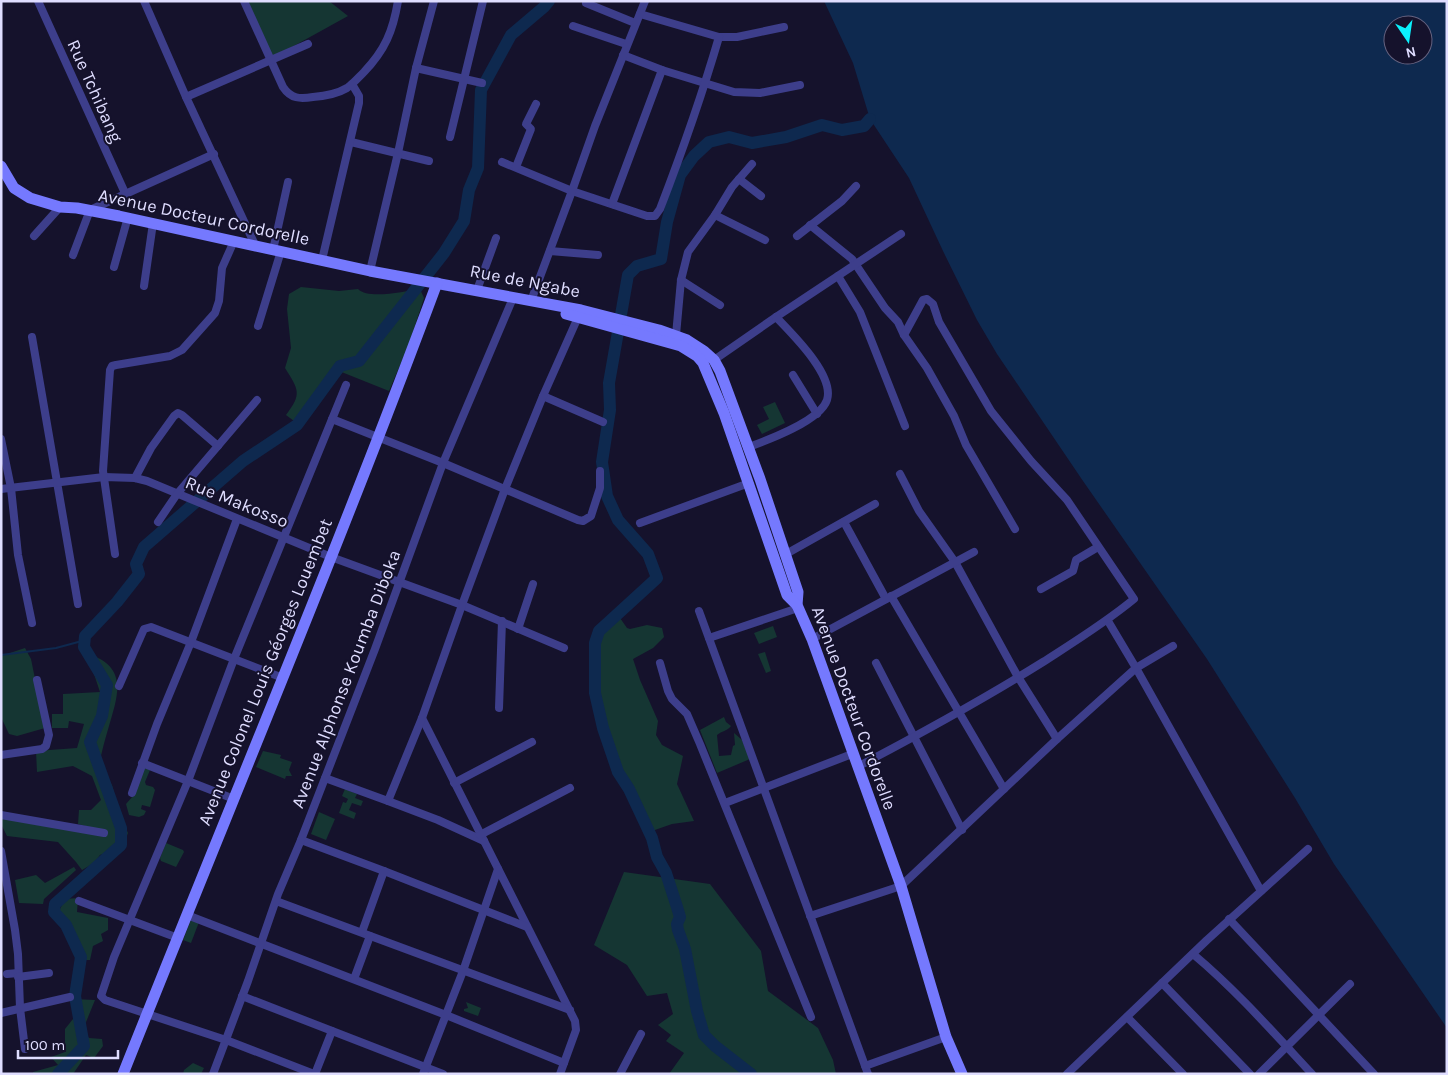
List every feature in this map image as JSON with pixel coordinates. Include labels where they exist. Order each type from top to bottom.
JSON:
[{"type":"street","name":"Rue Tchibang","points":[[38,1],[125,193]]},
{"type":"street","points":[[144,1],[186,97],[256,247]]},
{"type":"street","points":[[244,1],[283,87],[291,96],[298,98],[323,96],[340,91],[352,84],[374,62],[384,47],[395,22],[398,1]]},
{"type":"street","points":[[370,271],[416,68],[434,1]]},
{"type":"street","points":[[450,136],[483,1]]},
{"type":"street","points":[[534,302],[594,126],[645,1]]},
{"type":"street","points":[[586,3],[635,23]]},
{"type":"street","points":[[640,14],[719,37],[736,37],[784,27]]},
{"type":"street","points":[[573,26],[626,44]]},
{"type":"street","points":[[502,162],[572,192],[647,216],[656,216],[706,83],[719,37]]},
{"type":"street","points":[[186,97],[308,44]]},
{"type":"street","points":[[623,54],[662,70],[734,92],[760,93],[800,85]]},
{"type":"street","points":[[416,68],[482,84]]},
{"type":"street","points":[[612,204],[662,70]]},
{"type":"street","points":[[322,260],[351,142],[359,96],[352,84]]},
{"type":"street","points":[[516,167],[530,129],[526,124],[536,104]]},
{"type":"street","points":[[351,142],[429,161]]},
{"type":"street","points":[[73,255],[90,210],[214,154]]},
{"type":"street","points":[[676,335],[681,280],[688,252],[716,215],[732,187],[752,164]]},
{"type":"street","name":"Avenue Docteur Cordorelle","points":[[1,166],[14,188],[21,194],[60,207],[90,210],[370,271],[414,278]]},
{"type":"street","points":[[739,179],[762,196]]},
{"type":"street","points":[[258,326],[277,250],[288,182]]},
{"type":"street","points":[[797,236],[842,201],[856,186]]},
{"type":"street","points":[[34,236],[60,207]]},
{"type":"street","points":[[716,215],[765,240]]},
{"type":"street","points":[[114,267],[128,218]]},
{"type":"street","points":[[144,286],[153,224]]},
{"type":"street","points":[[810,225],[847,255],[885,308],[898,322],[954,416],[966,445],[1015,529]]},
{"type":"street","points":[[714,360],[902,234]]},
{"type":"street","points":[[477,290],[496,238]]},
{"type":"street","points":[[115,554],[103,465],[110,370],[112,366],[170,356],[182,350],[215,313],[219,301],[222,268],[234,241]]},
{"type":"street","points":[[550,251],[598,255]]},
{"type":"street","points":[[838,276],[860,312],[905,426]]},
{"type":"street","name":"Rue de Ngabe","points":[[414,278],[534,302],[553,304],[580,314],[622,325]]},
{"type":"street","points":[[681,280],[720,305]]},
{"type":"street","name":"Avenue Colonel Louis Géorges Louembet","points":[[125,1073],[146,1013],[187,916],[378,438],[434,282]]},
{"type":"street","name":"Avenue Alphonse Koumba Diboka","points":[[213,1074],[276,900],[400,582],[443,463],[513,298]]},
{"type":"street","points":[[857,766],[960,712],[1108,621],[1134,599],[1067,500],[1031,461],[991,411],[939,322],[930,301],[927,299],[923,300],[904,335]]},
{"type":"street","points":[[388,801],[422,718],[505,489],[543,396],[580,314]]},
{"type":"street","points":[[749,447],[774,438],[817,414],[827,400],[827,390],[820,370],[798,341],[776,317]]},
{"type":"street","points":[[622,325],[680,346],[697,356],[703,363],[718,396],[788,595],[798,606],[709,638]]},
{"type":"street","name":"Avenue Docteur Cordorelle","points":[[622,325],[676,335],[696,345],[714,360],[730,392],[786,554],[798,592],[798,606],[812,639],[901,886],[946,1037],[962,1074]]},
{"type":"street","points":[[32,337],[78,604]]},
{"type":"street","points":[[793,375],[817,414]]},
{"type":"street","points":[[332,1031],[315,1074],[226,1040],[105,1000],[101,996],[114,957],[188,781],[234,659],[346,385]]},
{"type":"street","points":[[543,396],[603,422]]},
{"type":"street","points":[[158,522],[177,494],[257,400]]},
{"type":"street","points":[[135,478],[151,448],[178,413],[218,446]]},
{"type":"street","points":[[332,419],[443,463],[571,518],[583,521],[591,516],[600,488],[600,471]]},
{"type":"street","points":[[1,439],[11,488],[18,555],[32,623]]},
{"type":"street","points":[[900,474],[919,511],[955,562],[1018,677],[1056,739]]},
{"type":"street","name":"Rue Makosso","points":[[1,489],[104,478],[135,478],[331,557],[462,604],[564,648]]},
{"type":"street","points":[[640,523],[749,483]]},
{"type":"street","points":[[786,554],[875,504]]},
{"type":"street","points":[[132,793],[237,519]]},
{"type":"street","points":[[844,522],[960,712],[1004,789]]},
{"type":"street","points":[[1041,589],[1073,571],[1076,560],[1098,547]]},
{"type":"street","points":[[812,639],[974,552]]},
{"type":"street","points":[[518,629],[533,584]]},
{"type":"street","points":[[699,611],[866,1070],[946,1037]]},
{"type":"street","points":[[499,708],[502,621]]},
{"type":"street","points":[[1108,621],[1261,891]]},
{"type":"street","points":[[120,686],[144,629],[147,627],[283,678]]},
{"type":"street","points":[[810,916],[901,886],[1056,739],[1136,668],[1173,646]]},
{"type":"street","points":[[660,663],[668,691],[672,699],[687,714],[725,803],[811,1017]]},
{"type":"street","points":[[876,663],[962,830]]},
{"type":"street","points":[[1,755],[42,749],[46,746],[49,735],[37,680]]},
{"type":"street","points":[[422,718],[575,1021],[576,1030],[560,1074]]},
{"type":"street","points":[[454,783],[532,742]]},
{"type":"street","points":[[725,803],[852,754]]},
{"type":"street","points":[[142,763],[234,799]]},
{"type":"street","points":[[324,778],[482,838]]},
{"type":"street","points":[[482,838],[570,788]]},
{"type":"street","points":[[1,815],[104,833]]},
{"type":"street","points":[[301,840],[527,926]]},
{"type":"street","points":[[1067,1074],[1230,919],[1308,849]]},
{"type":"street","points":[[1,850],[18,954],[20,1008],[25,1049]]},
{"type":"street","points":[[425,1070],[463,971],[498,869]]},
{"type":"street","points":[[362,932],[384,871]]},
{"type":"street","points":[[276,900],[570,1010]]},
{"type":"street","points":[[79,901],[178,938]]},
{"type":"street","points":[[187,916],[354,979],[564,1063]]},
{"type":"street","points":[[1230,919],[1374,1074]]},
{"type":"street","points":[[354,979],[370,936]]},
{"type":"street","points":[[1193,954],[1217,974],[1242,999],[1312,1074]]},
{"type":"street","points":[[7,974],[49,973]]},
{"type":"street","points":[[1162,983],[1250,1074]]},
{"type":"street","points":[[1259,1074],[1350,984]]},
{"type":"street","points":[[242,996],[425,1070],[443,1074]]},
{"type":"street","points":[[1,1013],[70,997]]},
{"type":"street","points":[[1127,1017],[1183,1074]]},
{"type":"street","points":[[620,1074],[641,1034]]},
{"type":"green space","points":[[245,1],[329,1],[348,16],[272,58]]},
{"type":"green space","points":[[301,287],[339,291],[358,289],[370,294],[397,293],[420,289],[424,298],[409,344],[389,391],[334,369],[314,400],[294,421],[286,415],[295,402],[297,392],[285,368],[291,348],[287,309],[289,294]]},
{"type":"green space","points":[[775,402],[785,423],[762,434],[757,425],[769,419],[763,407]]},
{"type":"green space","points":[[620,618],[627,628],[630,629],[647,625],[662,628],[664,637],[653,648],[633,659],[658,721],[656,735],[662,745],[683,756],[677,784],[694,821],[672,824],[652,831],[614,754],[601,705],[598,649],[599,639],[613,621]]},
{"type":"green space","points":[[773,626],[777,637],[759,644],[754,633]]},
{"type":"green space","points":[[25,648],[31,659],[45,728],[17,736],[9,734],[1,717],[1,656]]},
{"type":"green space","points":[[765,652],[771,671],[766,673],[758,654]]},
{"type":"green space","points":[[94,656],[105,662],[112,669],[116,677],[117,695],[99,767],[112,785],[120,815],[128,833],[123,846],[100,855],[94,863],[82,870],[58,842],[7,836],[1,824],[1,817],[107,832],[78,824],[79,810],[91,810],[101,800],[92,776],[73,766],[37,772],[36,751],[77,748],[84,724],[69,721],[68,728],[52,728],[52,714],[63,714],[63,694],[100,692],[90,662]]},
{"type":"green space","points":[[724,717],[731,726],[717,735],[719,756],[731,755],[735,745],[734,733],[742,740],[750,759],[717,773],[700,730]]},
{"type":"green space","points":[[263,751],[281,755],[280,758],[292,762],[289,770],[292,776],[286,776],[285,779],[256,767]]},
{"type":"green space","points":[[143,767],[150,770],[145,782],[146,785],[153,787],[155,790],[150,807],[142,805],[141,809],[146,811],[144,815],[139,817],[129,815],[126,804],[133,796]]},
{"type":"green space","points":[[345,789],[357,794],[355,798],[363,801],[361,806],[352,803],[349,810],[356,813],[354,819],[339,813],[343,802],[346,803],[348,799],[342,796]]},
{"type":"green space","points":[[319,812],[335,819],[326,840],[311,834]]},
{"type":"green space","points":[[166,843],[184,852],[176,867],[161,861],[160,858]]},
{"type":"green space","points":[[74,867],[76,870],[44,899],[43,904],[19,903],[15,880],[36,875],[45,883]]},
{"type":"green space","points":[[624,872],[710,884],[761,951],[768,991],[818,1028],[833,1060],[836,1074],[669,1074],[684,1053],[666,1041],[671,1035],[658,1025],[673,1014],[667,993],[647,996],[627,965],[594,945]]},
{"type":"green space","points":[[78,898],[77,912],[108,918],[108,930],[101,934],[103,941],[93,946],[90,960],[85,960],[75,935],[58,913],[65,899]]},
{"type":"green space","points":[[191,920],[199,922],[191,943],[183,940]]},
{"type":"green space","points":[[73,999],[95,1000],[84,1027],[84,1032],[89,1038],[102,1039],[103,1046],[94,1058],[86,1055],[73,1074],[33,1074],[33,1072],[58,1065],[51,1057],[65,1052],[65,1029],[73,1019]]},
{"type":"green space","points":[[466,1002],[481,1008],[478,1016],[464,1011],[464,1009],[468,1008]]},
{"type":"green space","points":[[193,1063],[204,1068],[201,1074],[183,1074],[184,1070]]},
{"type":"water","points":[[824,1],[1447,1],[1447,1028],[1334,864],[1295,798],[1207,659],[997,354],[977,320],[909,178],[870,119],[853,63]]},
{"type":"waterway","points":[[58,1074],[84,1046],[75,996],[81,957],[66,925],[54,912],[55,904],[121,845],[121,828],[90,742],[102,716],[107,685],[84,647],[85,636],[117,602],[139,574],[136,564],[144,547],[243,461],[297,425],[340,366],[359,361],[444,253],[464,221],[469,190],[478,168],[481,90],[511,35],[549,1]]},
{"type":"waterway","points":[[751,1074],[704,1035],[697,1011],[685,949],[678,930],[677,924],[680,917],[677,907],[666,873],[657,857],[652,838],[629,789],[618,772],[603,728],[595,693],[595,643],[599,631],[657,578],[648,554],[618,520],[607,496],[602,462],[610,410],[609,383],[628,275],[637,266],[661,259],[667,222],[680,175],[694,156],[709,142],[729,137],[752,143],[786,137],[822,125],[842,130],[864,126],[870,119]]},
{"type":"waterway","points":[[1,655],[56,648],[82,641],[85,636]]}]
